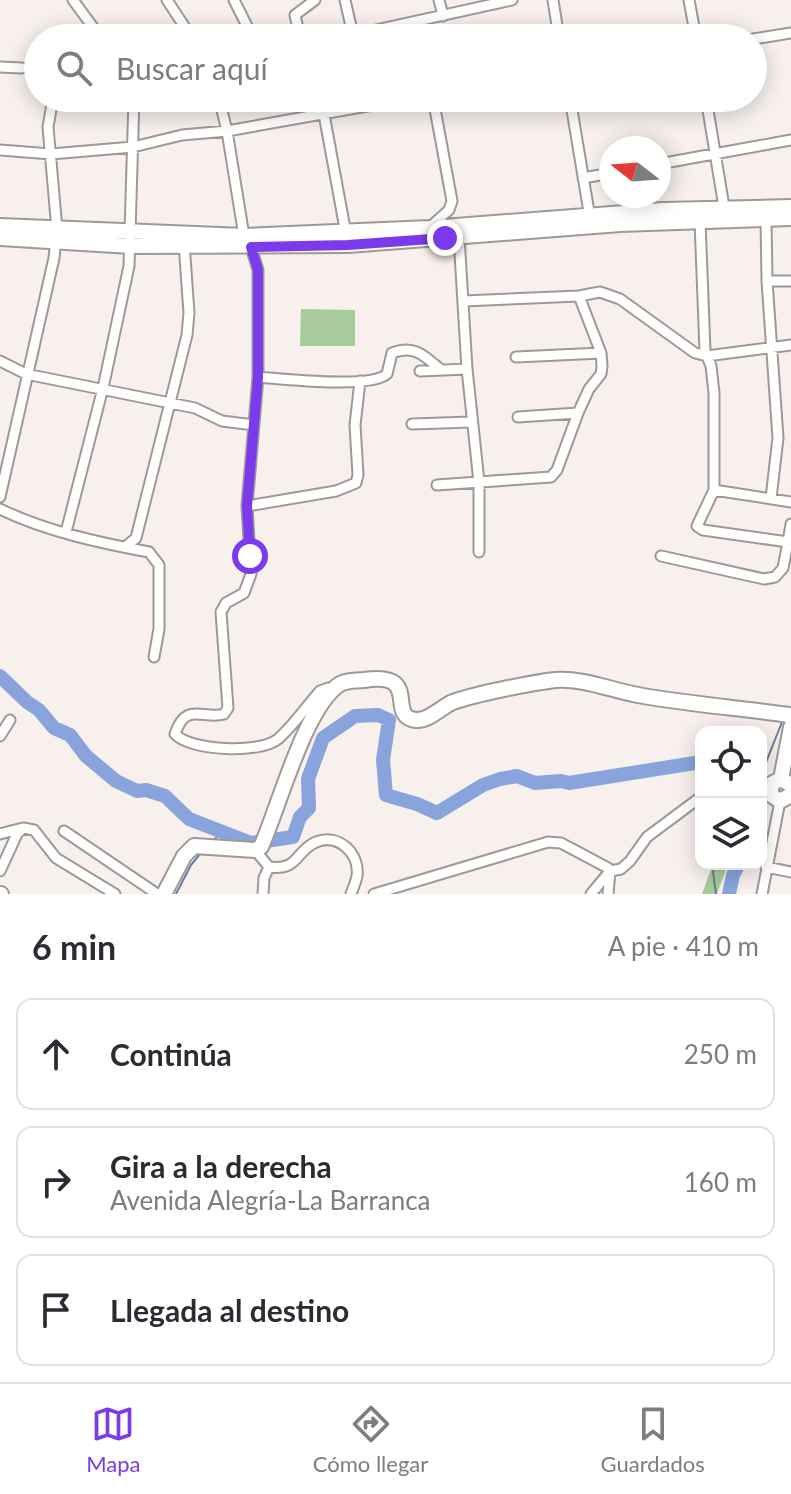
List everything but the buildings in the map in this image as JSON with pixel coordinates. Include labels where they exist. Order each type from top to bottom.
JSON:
[{"type":"main road","points":[[0,238],[55,236],[247,242],[347,239],[590,220],[766,213],[791,207]]},
{"type":"main road","points":[[766,213],[791,218]]},
{"type":"main road","points":[[425,233],[459,237],[590,220],[700,221],[725,214]]},
{"type":"main road","points":[[0,226],[55,236]]},
{"type":"main road","points":[[164,894],[184,856],[194,846],[255,850],[261,847],[310,721],[334,690],[345,682],[384,677],[392,679],[398,688],[403,712],[417,720],[426,719],[456,701],[569,680],[636,695],[789,715],[791,718]]},
{"type":"main road","points":[[786,798],[771,795],[770,790],[771,784],[786,782],[791,727]]},
{"type":"street","points":[[73,0],[91,24]]},
{"type":"street","points":[[167,0],[183,24]]},
{"type":"street","points":[[234,0],[246,24]]},
{"type":"street","points":[[297,24],[295,15],[315,0]]},
{"type":"street","points":[[345,0],[350,24]]},
{"type":"street","points":[[439,0],[443,16]]},
{"type":"street","points":[[408,24],[512,0]]},
{"type":"street","points":[[553,0],[557,24]]},
{"type":"street","points":[[689,0],[693,24]]},
{"type":"street","points":[[767,37],[791,33]]},
{"type":"street","points":[[0,67],[22,68]]},
{"type":"street","points":[[0,497],[5,441],[26,374],[54,258],[48,127],[51,112]]},
{"type":"street","points":[[66,532],[103,388],[129,266],[134,112]]},
{"type":"street","points":[[222,112],[247,242],[258,270],[258,377],[247,506],[251,574],[244,593],[226,603],[220,619],[228,708],[224,714],[216,716],[191,713],[178,724],[175,734],[186,743],[197,746],[258,748],[276,741],[320,691],[328,688],[334,690]]},
{"type":"street","points":[[0,150],[51,154],[133,147],[182,135],[227,131],[331,112]]},
{"type":"street","points":[[425,233],[449,210],[452,201],[436,112]]},
{"type":"street","points":[[572,112],[590,220]]},
{"type":"street","points":[[708,112],[725,214]]},
{"type":"street","points":[[325,113],[347,239]]},
{"type":"street","points":[[671,162],[791,140]]},
{"type":"street","points":[[583,178],[599,175]]},
{"type":"street","points":[[766,213],[767,281],[778,438],[771,498]]},
{"type":"street","points":[[700,221],[707,356],[714,393],[714,490],[697,526],[703,530],[788,542]]},
{"type":"street","points":[[459,237],[471,422],[479,482],[479,552]]},
{"type":"street","points":[[125,547],[136,538],[187,335],[189,313],[185,240]]},
{"type":"street","points":[[767,281],[791,281]]},
{"type":"street","points":[[464,301],[579,296],[600,292],[620,299],[690,351],[707,356],[791,345]]},
{"type":"street","points":[[437,485],[551,477],[557,470],[589,389],[601,374],[601,353],[579,296]]},
{"type":"street","points":[[258,377],[360,381],[385,377],[392,353],[405,349],[416,350],[441,370]]},
{"type":"street","points":[[516,357],[601,353]]},
{"type":"street","points":[[0,361],[26,374],[195,408],[222,421],[254,425]]},
{"type":"street","points":[[420,371],[467,369]]},
{"type":"street","points":[[247,506],[336,491],[356,483],[355,425],[360,381]]},
{"type":"street","points":[[518,417],[578,413]]},
{"type":"street","points":[[412,424],[471,422]]},
{"type":"street","points":[[714,490],[791,502]]},
{"type":"street","points":[[0,509],[66,532],[149,552],[159,565],[159,629],[154,657]]},
{"type":"street","points":[[661,556],[764,579],[775,577],[783,568],[791,524]]},
{"type":"street","points":[[0,736],[10,720]]},
{"type":"street","points":[[767,864],[786,798]]},
{"type":"street","points":[[374,894],[548,842],[561,843],[610,871],[621,869],[647,837],[695,801]]},
{"type":"street","points":[[0,871],[17,834],[23,828]]},
{"type":"street","points":[[1,832],[23,828],[34,830],[56,858],[115,894]]},
{"type":"street","points":[[64,831],[157,894]]},
{"type":"street","points":[[255,850],[269,867],[282,869],[294,863],[313,843],[326,839],[338,842],[349,849],[356,861],[357,875],[351,894]]},
{"type":"street","points":[[263,894],[264,878],[269,867]]},
{"type":"street","points":[[767,867],[791,872]]},
{"type":"street","points":[[762,894],[766,870]]},
{"type":"street","points":[[591,894],[610,871]]},
{"type":"street","points":[[608,894],[610,871]]},
{"type":"green space","points":[[301,309],[355,310],[355,346],[300,346]]},
{"type":"green space","points":[[711,870],[726,870],[717,894],[702,894]]},
{"type":"waterway","points":[[0,676],[39,710],[54,728],[70,735],[86,756],[116,781],[137,791],[146,790],[165,796],[189,819],[251,843],[293,837],[300,817],[309,808],[308,779],[323,738],[355,716],[378,715],[389,720],[383,760],[386,795],[437,813],[483,785],[500,779],[517,776],[535,783],[569,783],[695,763]]},
{"type":"waterway","points":[[767,760],[782,722]]},
{"type":"waterway","points":[[213,841],[221,832]]},
{"type":"waterway","points":[[176,894],[200,854]]},
{"type":"waterway","points":[[714,870],[716,894]]},
{"type":"waterway","points":[[729,894],[736,870]]},
{"type":"route","points":[[250,556],[247,506],[258,377],[258,270],[251,247],[348,245],[445,238]]}]
